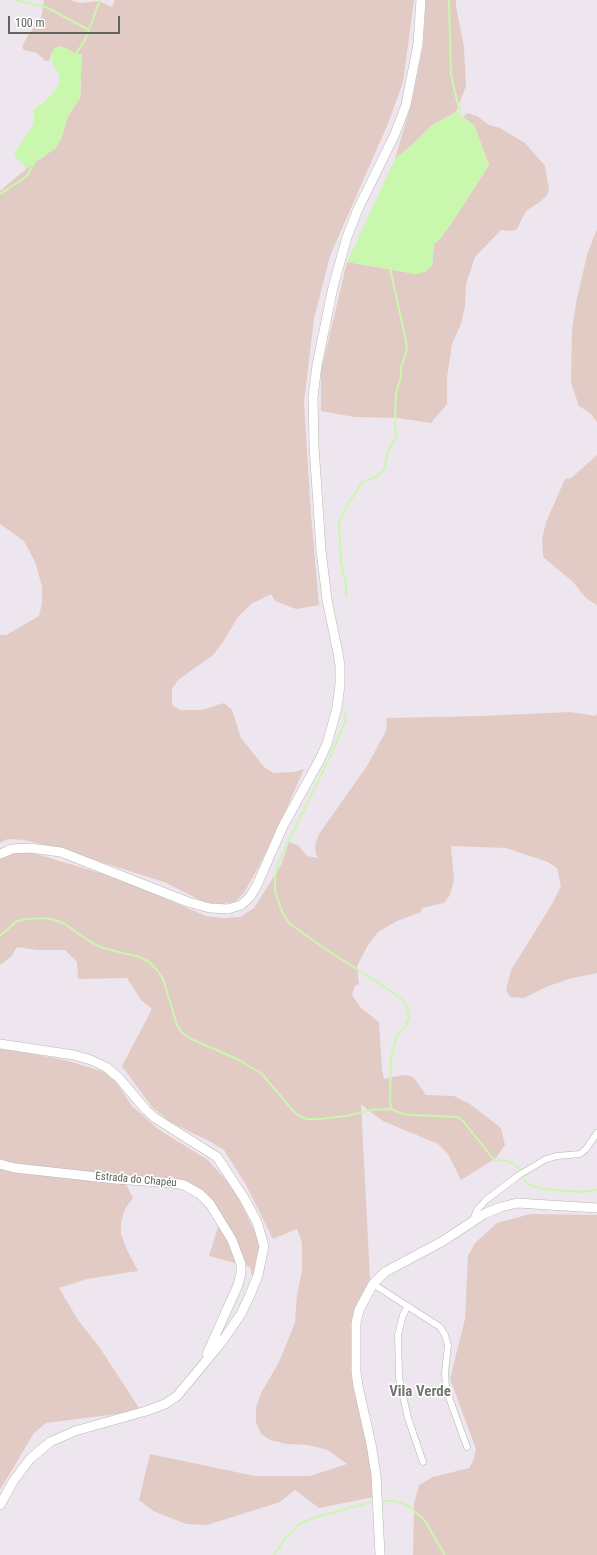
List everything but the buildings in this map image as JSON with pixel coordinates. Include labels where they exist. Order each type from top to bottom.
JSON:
[{"type":"main road","points":[[0,854],[12,849],[30,848],[61,852],[203,906],[228,909],[241,906],[250,897],[257,885],[283,826],[319,761],[327,744],[337,708],[340,666],[327,600],[321,550],[314,446],[313,397],[317,365],[333,287],[347,237],[358,209],[395,134],[406,105],[418,44],[421,0]]},
{"type":"main road","points":[[0,1044],[74,1055],[91,1060],[106,1067],[119,1078],[146,1110],[155,1118],[217,1157],[258,1222],[262,1237],[263,1256],[258,1275],[241,1314],[221,1343],[178,1396],[165,1404],[146,1411],[75,1431],[50,1442],[30,1459],[11,1486],[0,1506]]},
{"type":"main road","name":"Estrada do Chapéu","points":[[0,1164],[29,1169],[144,1182],[173,1183],[184,1185],[200,1194],[210,1204],[232,1240],[241,1264],[241,1274],[238,1286],[203,1364]]},
{"type":"main road","points":[[380,1555],[376,1475],[356,1372],[356,1323],[359,1310],[373,1284],[385,1272],[443,1241],[474,1220],[501,1207],[517,1203],[597,1208]]},
{"type":"street","points":[[474,1220],[477,1210],[486,1200],[514,1179],[534,1165],[546,1159],[557,1156],[580,1154],[586,1149],[597,1133]]},
{"type":"street","points":[[373,1284],[440,1327],[445,1335],[448,1345],[445,1373],[446,1387],[467,1447]]},
{"type":"street","points":[[408,1306],[403,1315],[398,1335],[399,1378],[408,1418],[422,1462]]},
{"type":"shaded area","points":[[44,0],[70,0],[81,3],[99,1],[112,7],[115,0],[414,0],[403,83],[387,126],[330,256],[314,319],[304,402],[311,514],[319,605],[296,609],[275,601],[271,594],[251,604],[238,617],[223,642],[213,655],[178,680],[172,689],[172,705],[180,710],[202,710],[224,703],[232,710],[241,738],[265,768],[274,773],[294,772],[304,769],[278,828],[258,868],[244,893],[235,902],[219,904],[206,903],[164,882],[57,848],[24,840],[8,839],[0,843],[0,635],[6,635],[39,616],[42,603],[42,586],[35,562],[24,541],[0,524],[0,191],[33,163],[45,156],[62,137],[68,116],[80,98],[81,87],[78,54],[55,48],[49,61],[45,61],[37,53],[24,50],[22,47],[27,37],[41,18]]},
{"type":"shaded area","points":[[426,0],[456,0],[464,47],[466,86],[456,112],[432,125],[395,159],[412,101],[423,47]]},
{"type":"shaded area","points":[[61,46],[78,54],[82,54],[80,98],[68,116],[62,137],[56,148],[27,168],[17,159],[14,154],[32,127],[34,120],[34,109],[44,102],[58,87],[60,80],[59,74],[54,67],[51,58],[52,52],[55,48]]},
{"type":"shaded area","points":[[456,112],[474,125],[489,165],[453,221],[439,240],[434,244],[432,266],[425,272],[416,274],[347,262],[395,159],[432,125]]},
{"type":"shaded area","points":[[467,113],[477,116],[489,125],[500,128],[525,143],[545,166],[549,190],[547,195],[541,201],[526,211],[517,229],[513,231],[501,230],[475,257],[466,284],[465,306],[461,324],[452,344],[447,378],[447,404],[431,423],[398,418],[354,417],[321,411],[321,371],[347,262],[416,274],[432,266],[434,244],[439,240],[453,221],[489,165],[474,125],[463,117]]},
{"type":"shaded area","points":[[597,229],[597,422],[590,413],[579,406],[571,383],[572,331],[576,303],[587,255]]},
{"type":"shaded area","points":[[597,455],[597,605],[586,598],[573,582],[543,557],[542,539],[546,522],[565,479],[571,478]]},
{"type":"shaded area","points":[[570,712],[596,716],[597,713],[597,973],[569,979],[546,987],[524,998],[510,997],[506,990],[511,970],[552,904],[561,886],[557,868],[548,862],[506,848],[451,846],[454,880],[450,895],[444,903],[422,908],[421,912],[397,921],[378,932],[368,945],[357,966],[359,984],[355,986],[352,995],[361,1008],[379,1022],[382,1070],[384,1079],[403,1075],[410,1076],[414,1078],[426,1095],[454,1096],[470,1104],[501,1128],[505,1145],[496,1158],[461,1180],[448,1154],[438,1144],[383,1121],[361,1104],[370,1278],[358,1311],[356,1326],[374,1497],[319,1508],[295,1490],[280,1502],[207,1525],[186,1524],[153,1511],[139,1500],[150,1454],[255,1476],[310,1476],[347,1464],[328,1450],[308,1445],[286,1444],[270,1440],[261,1434],[256,1422],[256,1408],[261,1393],[279,1362],[295,1323],[297,1295],[302,1271],[302,1243],[297,1229],[273,1239],[246,1185],[224,1150],[170,1122],[152,1107],[122,1066],[152,1009],[141,1000],[127,978],[78,979],[77,962],[65,950],[37,950],[17,947],[11,957],[0,965],[0,859],[7,853],[33,853],[120,879],[206,916],[224,918],[240,917],[254,908],[281,865],[289,842],[299,846],[307,856],[319,858],[316,855],[315,845],[319,834],[367,766],[386,731],[387,718]]},
{"type":"shaded area","points":[[0,1048],[65,1060],[111,1074],[132,1106],[158,1129],[208,1160],[234,1189],[262,1246],[265,1270],[254,1285],[250,1267],[209,1256],[220,1220],[193,1188],[126,1184],[133,1198],[125,1209],[121,1222],[121,1234],[127,1250],[138,1271],[87,1279],[59,1288],[78,1320],[100,1348],[141,1411],[46,1423],[34,1433],[0,1490]]},
{"type":"shaded area","points":[[530,1214],[597,1215],[597,1555],[413,1555],[414,1504],[419,1485],[433,1477],[469,1468],[473,1461],[476,1449],[450,1379],[465,1319],[468,1256],[475,1243],[497,1223]]},
{"type":"waterway","points":[[14,0],[46,7],[89,30]]},
{"type":"waterway","points":[[75,55],[85,40],[100,0]]},
{"type":"waterway","points":[[449,0],[451,75],[460,113],[458,116]]},
{"type":"waterway","points":[[0,194],[26,177],[36,160]]},
{"type":"waterway","points":[[346,596],[346,584],[341,562],[339,522],[362,482],[376,477],[384,470],[388,451],[396,437],[396,393],[401,377],[401,368],[407,346],[390,268]]},
{"type":"waterway","points":[[346,711],[345,722],[330,757],[279,861],[275,877],[275,891],[282,912],[289,923],[324,948],[395,994],[407,1007],[409,1017],[406,1026],[397,1034],[391,1058],[391,1109]]},
{"type":"waterway","points":[[0,936],[17,921],[44,918],[65,924],[89,941],[103,948],[139,957],[148,961],[163,979],[177,1025],[182,1033],[191,1039],[237,1059],[261,1073],[295,1113],[301,1117],[307,1119],[320,1119],[346,1116],[371,1110],[391,1109],[403,1114],[457,1117],[463,1121],[495,1161],[501,1160],[513,1163],[522,1171]]},
{"type":"waterway","points":[[524,1179],[528,1184],[541,1189],[583,1192],[597,1190]]},
{"type":"waterway","points":[[384,1501],[394,1501],[408,1505],[425,1521],[445,1555]]},
{"type":"waterway","points":[[274,1555],[286,1537],[301,1523],[371,1502]]},
{"type":"district","name":"Vila Verde","points":[[420,1392]]}]
